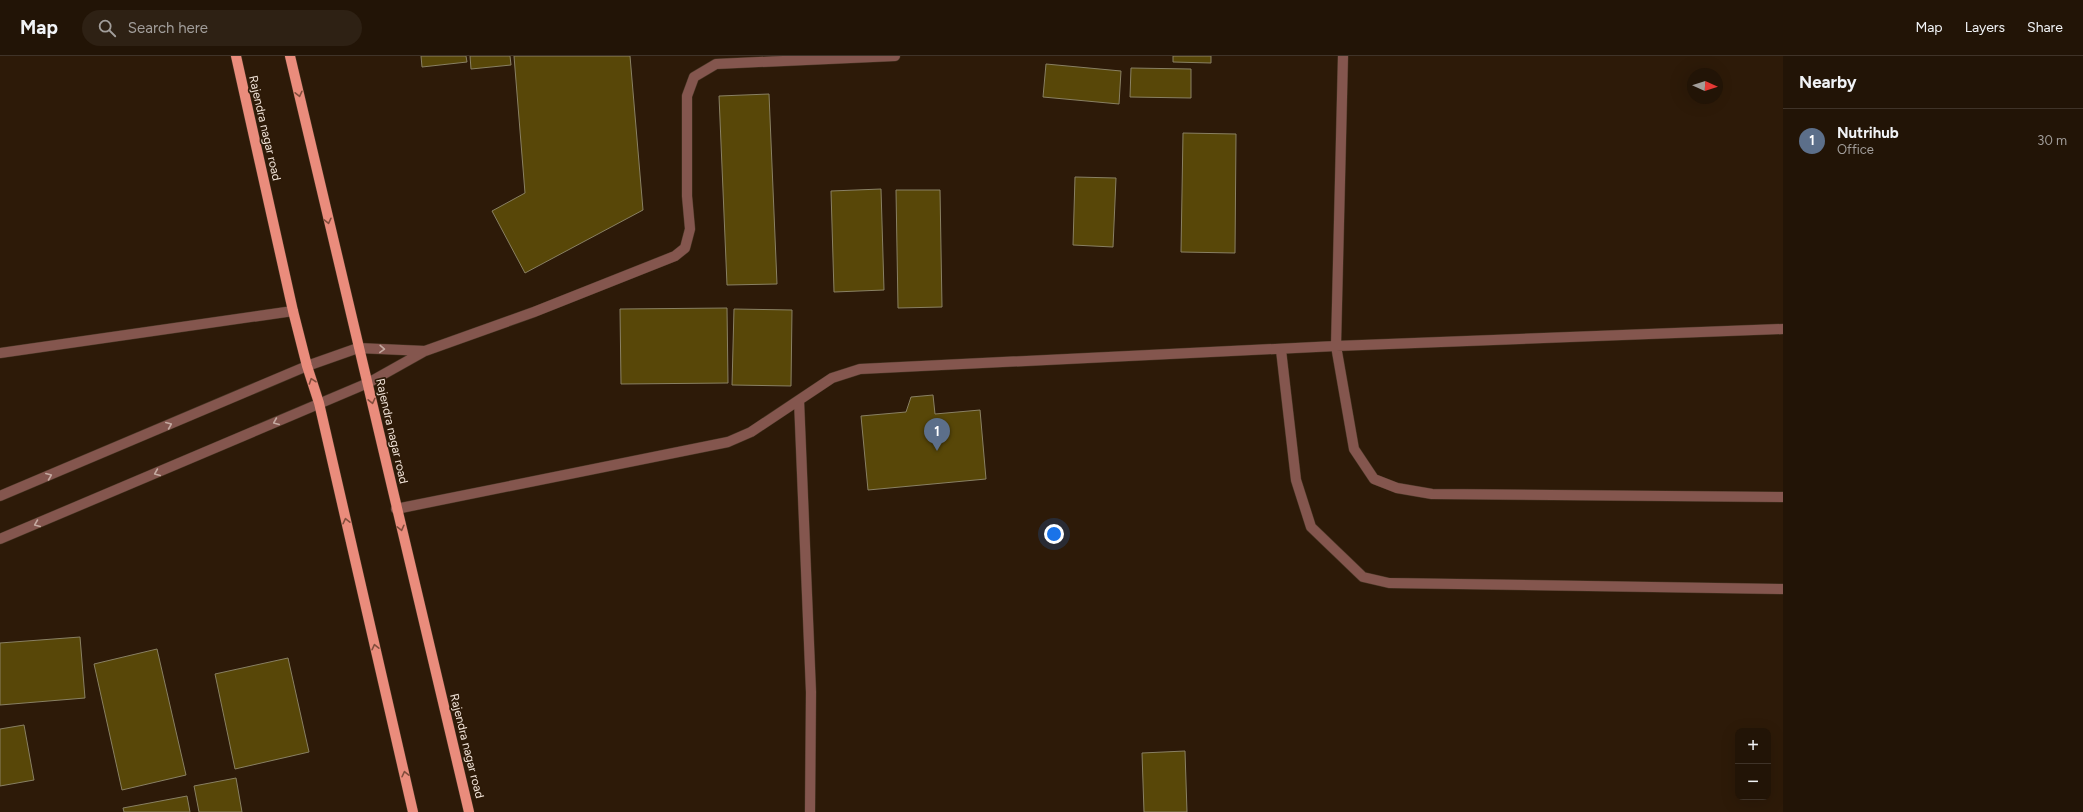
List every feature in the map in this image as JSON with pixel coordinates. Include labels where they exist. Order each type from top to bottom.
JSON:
[{"type":"main road","name":"Rajendra nagar road","points":[[236,56],[294,312],[307,366],[319,403],[413,812]]},
{"type":"main road","name":"Rajendra nagar road","points":[[290,56],[358,348],[368,383],[396,509],[470,812]]},
{"type":"street","points":[[0,539],[368,383],[425,351],[534,312],[675,256],[685,248],[690,229],[687,180],[687,96],[694,77],[716,64],[895,56]]},
{"type":"street","points":[[1343,56],[1336,346],[1354,449],[1374,479],[1397,488],[1432,494],[1783,497]]},
{"type":"street","points":[[0,353],[294,312]]},
{"type":"street","points":[[396,509],[728,442],[751,432],[832,378],[860,369],[1281,350],[1336,346],[1783,329]]},
{"type":"street","points":[[0,496],[307,366],[358,348],[425,351]]},
{"type":"street","points":[[1281,350],[1296,480],[1311,527],[1363,577],[1389,582],[1783,589]]},
{"type":"street","points":[[799,400],[811,692],[810,812]]},
{"type":"building","points":[[421,56],[466,56],[467,62],[422,67]]},
{"type":"building","points":[[470,56],[510,56],[511,65],[471,69]]},
{"type":"building","points":[[514,56],[630,56],[643,210],[525,273],[492,211],[525,193]]},
{"type":"building","points":[[1173,56],[1211,56],[1211,63],[1173,62]]},
{"type":"building","points":[[1046,64],[1121,71],[1119,104],[1043,97]]},
{"type":"building","points":[[1131,68],[1191,69],[1191,98],[1130,97]]},
{"type":"building","points":[[769,94],[777,284],[727,285],[719,96]]},
{"type":"building","points":[[1183,133],[1236,134],[1235,253],[1181,252]]},
{"type":"building","points":[[1075,177],[1116,178],[1113,247],[1073,245]]},
{"type":"building","points":[[881,189],[884,290],[834,292],[831,191]]},
{"type":"building","points":[[896,190],[940,190],[942,307],[898,308]]},
{"type":"building","points":[[727,308],[728,383],[621,384],[620,309]]},
{"type":"building","points":[[734,309],[792,310],[791,386],[732,385]]},
{"type":"building","points":[[933,395],[935,414],[980,410],[986,479],[868,490],[861,416],[906,412],[911,397]]},
{"type":"building","points":[[80,637],[85,698],[0,705],[0,643]]},
{"type":"building","points":[[157,649],[186,775],[122,790],[94,664]]},
{"type":"building","points":[[288,658],[309,752],[235,769],[215,674]]},
{"type":"building","points":[[24,725],[34,780],[0,786],[0,729]]},
{"type":"building","points":[[1185,751],[1187,812],[1144,812],[1142,753]]},
{"type":"building","points":[[236,778],[242,812],[199,812],[194,786]]},
{"type":"building","points":[[187,796],[190,812],[124,812],[123,808]]},
{"type":"place","name":"Nutrihub","points":[[937,451]]}]
